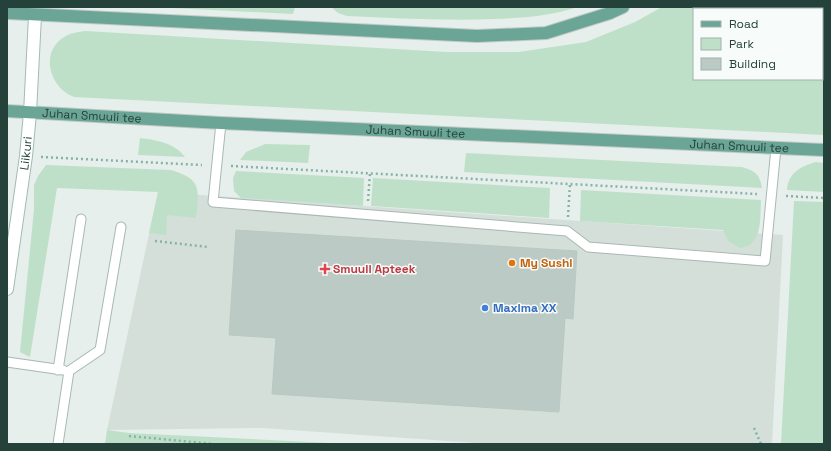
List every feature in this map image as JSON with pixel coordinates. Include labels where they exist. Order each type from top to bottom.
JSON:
[{"type":"main road","points":[[7,13],[35,16],[477,36],[546,33],[610,14],[623,7]]},
{"type":"main road","name":"Juhan Smuuli tee","points":[[7,111],[221,124],[824,150]]},
{"type":"street","name":"Liikuri","points":[[7,289],[26,156],[30,113],[35,16]]},
{"type":"lane","points":[[221,124],[213,202],[567,231],[588,247],[765,261],[776,148]]},
{"type":"lane","points":[[58,370],[81,219]]},
{"type":"lane","points":[[7,362],[69,371],[100,350],[121,227]]},
{"type":"lane","points":[[58,444],[69,371]]},
{"type":"path","points":[[26,156],[824,198]]},
{"type":"path","points":[[366,215],[370,174]]},
{"type":"path","points":[[567,231],[570,184]]},
{"type":"path","points":[[155,241],[208,247]]},
{"type":"path","points":[[754,428],[761,444]]},
{"type":"path","points":[[129,436],[214,444]]},
{"type":"shaded area","points":[[158,192],[783,235],[772,444],[491,444],[262,428],[107,430]]},
{"type":"green space","points":[[152,7],[295,7],[293,14]]},
{"type":"green space","points":[[331,7],[578,7],[558,13],[526,17],[457,20],[347,16],[338,13]]},
{"type":"green space","points":[[662,7],[824,7],[824,135],[74,97],[59,86],[51,70],[50,61],[56,44],[64,37],[85,31],[447,52],[519,52],[586,42],[635,22]]},
{"type":"green space","points":[[140,138],[159,141],[171,145],[185,157],[138,155]]},
{"type":"green space","points":[[265,144],[310,145],[308,163],[240,160],[246,152]]},
{"type":"green space","points":[[466,153],[742,167],[750,170],[758,176],[762,188],[464,172]]},
{"type":"green space","points":[[816,162],[824,163],[824,192],[787,190],[790,179],[796,171]]},
{"type":"green space","points":[[46,165],[171,170],[181,173],[193,181],[198,192],[198,200],[196,218],[167,215],[166,235],[149,233],[158,192],[57,188],[30,357],[20,352],[34,209],[34,185],[38,176]]},
{"type":"green space","points":[[236,171],[364,178],[363,206],[241,198],[234,191],[233,178]]},
{"type":"green space","points":[[373,178],[550,188],[549,218],[371,206]]},
{"type":"green space","points":[[581,190],[761,200],[759,230],[753,242],[740,248],[728,241],[723,230],[580,221]]},
{"type":"green space","points":[[794,201],[824,202],[824,444],[781,444]]},
{"type":"green space","points":[[107,430],[129,433],[350,444],[105,444]]},
{"type":"building","points":[[236,230],[577,251],[573,319],[565,318],[559,412],[272,394],[276,338],[229,335]]},
{"type":"place","name":"My Sushi","points":[[512,263]]},
{"type":"place","name":"Smuuli Apteek","points":[[325,269]]},
{"type":"place","name":"Maxima XX","points":[[485,308]]}]
